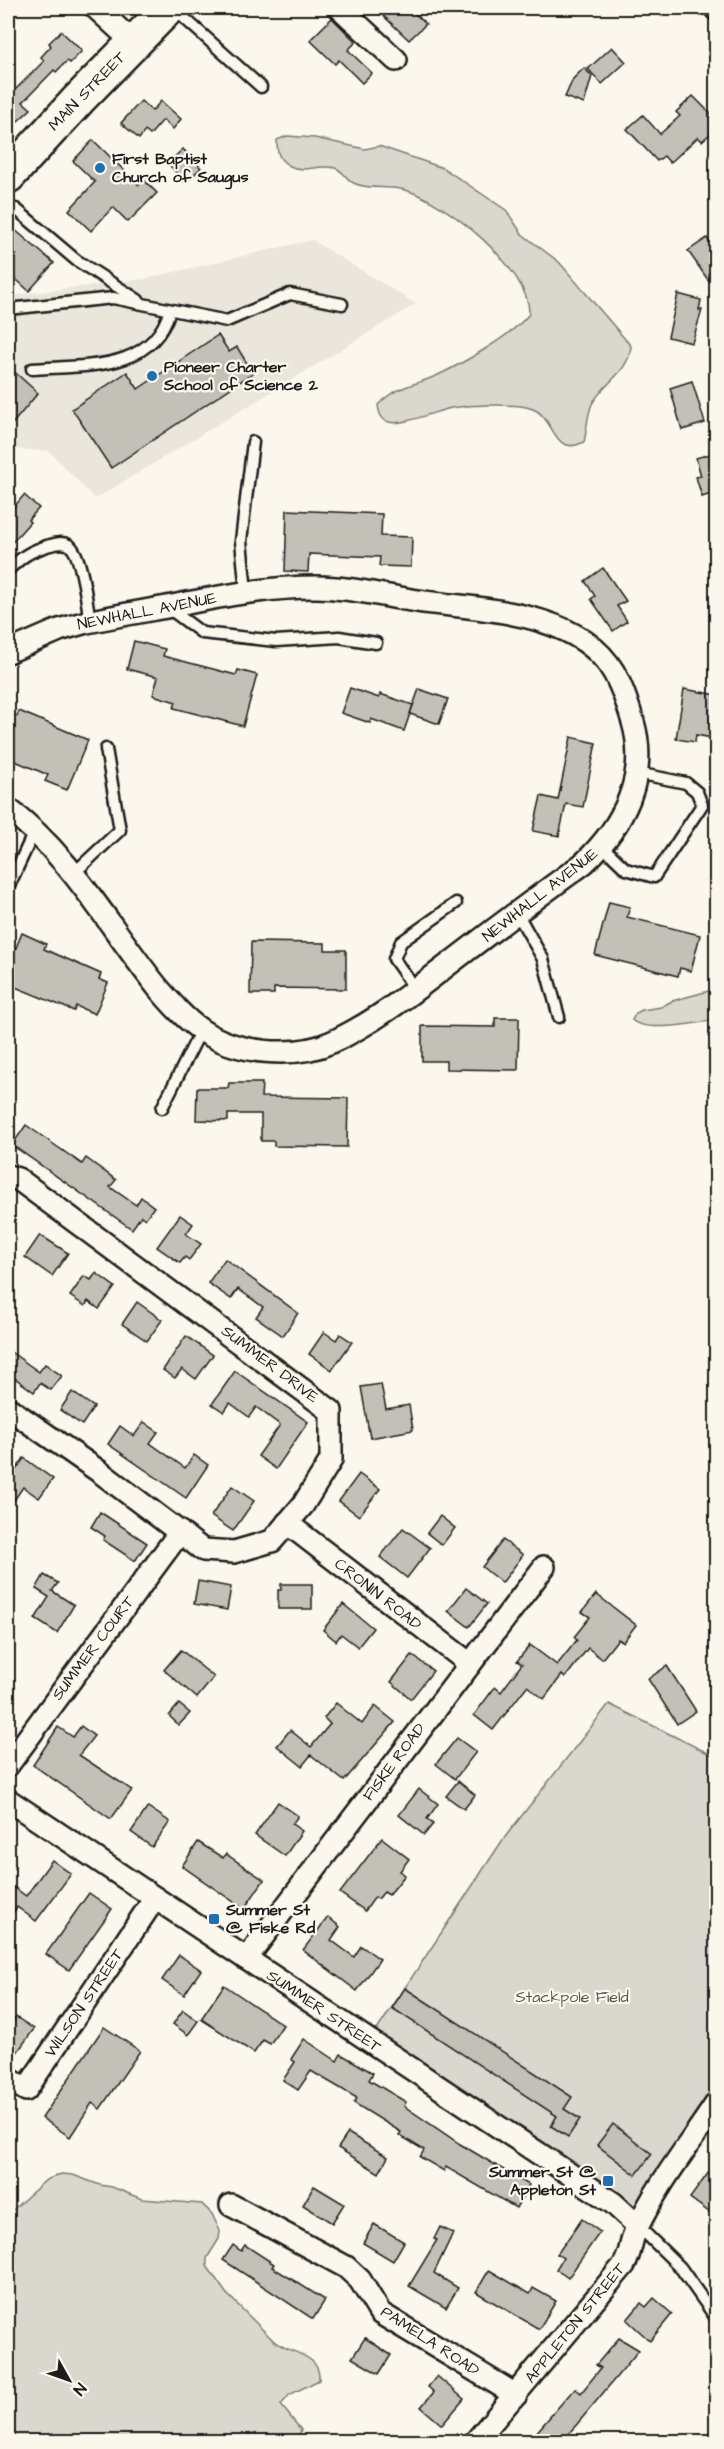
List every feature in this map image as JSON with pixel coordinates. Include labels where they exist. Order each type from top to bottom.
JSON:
[{"type":"main road","name":"MAIN STREET","points":[[8,176],[168,8]]},
{"type":"street","points":[[96,8],[134,43]]},
{"type":"street","points":[[340,8],[396,60]]},
{"type":"street","name":"NEWHALL AVENUE","points":[[8,652],[59,630],[90,621],[246,592],[316,587],[361,591],[527,616],[567,631],[598,655],[612,670],[636,733],[638,751],[637,773],[625,811],[602,846],[584,863],[415,989],[352,1032],[330,1043],[287,1052],[261,1050],[217,1039],[201,1030],[174,1006],[159,988],[72,875],[34,832],[8,809]]},
{"type":"street","name":"SUMMER DRIVE","points":[[8,1176],[18,1179],[331,1410],[331,1460],[303,1504],[272,1541],[234,1552],[203,1550],[100,1472],[8,1408]]},
{"type":"street","name":"CRONIN ROAD","points":[[287,1523],[470,1664]]},
{"type":"street","name":"SUMMER COURT","points":[[8,1765],[180,1532]]},
{"type":"street","name":"FISKE ROAD","points":[[246,1959],[544,1567]]},
{"type":"street","name":"SUMMER STREET","points":[[8,1800],[613,2203],[638,2226]]},
{"type":"street","name":"WILSON STREET","points":[[8,2078],[26,2090],[155,1898]]},
{"type":"street","name":"APPLETON STREET","points":[[475,2442],[624,2265],[630,2255],[634,2232],[658,2190],[717,2104]]},
{"type":"street","name":"PAMELA ROAD","points":[[231,2205],[346,2267],[360,2280],[380,2313],[516,2395]]},
{"type":"lane","points":[[173,8],[261,87]]},
{"type":"lane","points":[[16,209],[76,260],[144,304]]},
{"type":"lane","points":[[8,309],[103,298],[227,321],[290,294],[342,304]]},
{"type":"lane","points":[[32,369],[97,364],[128,358],[153,343],[165,326],[170,310]]},
{"type":"lane","points":[[246,592],[241,541],[253,442]]},
{"type":"lane","points":[[8,570],[28,552],[58,543],[68,544],[73,549],[79,564],[90,621]]},
{"type":"lane","points":[[166,607],[202,633],[276,641],[339,637],[376,643]]},
{"type":"lane","points":[[72,875],[120,830],[106,749]]},
{"type":"lane","points":[[602,846],[626,869],[654,877],[702,805],[697,792],[686,783],[637,773]]},
{"type":"lane","points":[[8,888],[34,832]]},
{"type":"lane","points":[[415,989],[394,959],[401,942],[456,903]]},
{"type":"lane","points":[[517,913],[543,959],[559,1017]]},
{"type":"lane","points":[[162,1108],[201,1030]]},
{"type":"lane","points":[[638,2226],[680,2267],[717,2318]]},
{"type":"shaded area","name":"Pioneer Charter School of Science 2","points":[[312,240],[416,304],[95,499],[49,451],[8,449],[8,296],[144,279]]},
{"type":"green space","points":[[287,136],[315,138],[365,149],[379,146],[443,168],[506,210],[522,234],[559,262],[631,346],[626,363],[592,404],[584,442],[567,445],[561,442],[543,416],[537,411],[519,406],[456,407],[395,423],[382,418],[378,405],[392,393],[446,371],[486,349],[511,331],[529,314],[526,296],[501,258],[463,222],[442,208],[405,190],[356,184],[335,168],[301,169],[290,166],[281,158],[277,148],[277,140]]},
{"type":"green space","points":[[716,989],[716,1020],[659,1027],[638,1024],[632,1020],[636,1013],[642,1010],[661,1007],[672,1001]]},
{"type":"green space","name":"Stackpole Field","points":[[609,1704],[716,1757],[716,2094],[636,2212],[373,2036],[502,1841]]},
{"type":"green space","points":[[61,2174],[73,2175],[112,2187],[142,2199],[202,2204],[212,2214],[220,2231],[219,2239],[207,2258],[207,2266],[226,2293],[274,2341],[310,2359],[318,2371],[319,2380],[289,2395],[281,2405],[301,2430],[297,2441],[8,2441],[8,2214],[46,2180]]},
{"type":"building","points":[[375,8],[409,8],[426,24],[409,40]]},
{"type":"building","points":[[332,18],[356,42],[348,50],[372,73],[362,83],[339,60],[335,64],[310,40]]},
{"type":"building","points":[[61,31],[82,51],[70,63],[67,61],[56,72],[54,70],[23,102],[31,109],[18,121],[11,114],[8,118],[8,87],[13,92],[44,61],[41,57],[51,46],[49,43]]},
{"type":"building","points":[[612,47],[626,62],[602,84],[588,69]]},
{"type":"building","points":[[584,68],[592,76],[584,104],[565,97],[573,79]]},
{"type":"building","points":[[693,96],[717,120],[717,128],[702,141],[698,137],[670,163],[664,156],[657,161],[627,129],[643,115],[660,134],[680,116],[676,112]]},
{"type":"building","points":[[141,101],[152,111],[161,101],[181,119],[173,129],[163,120],[150,135],[145,131],[139,139],[121,123]]},
{"type":"building","points":[[93,140],[139,185],[144,180],[157,193],[128,222],[113,207],[91,231],[69,210],[95,182],[73,161]]},
{"type":"building","points":[[183,149],[201,168],[185,183],[168,163]]},
{"type":"building","points":[[8,224],[54,263],[29,291],[8,272]]},
{"type":"building","points":[[707,238],[711,244],[717,240],[717,274],[708,280],[688,251]]},
{"type":"building","points":[[678,294],[701,300],[699,310],[702,310],[692,343],[668,337]]},
{"type":"building","points":[[218,335],[229,352],[237,347],[253,373],[111,468],[72,409],[127,372],[138,389]]},
{"type":"building","points":[[8,366],[38,393],[8,429]]},
{"type":"building","points":[[692,381],[705,423],[682,430],[670,388]]},
{"type":"building","points":[[717,452],[717,492],[702,497],[696,477],[701,476],[696,458]]},
{"type":"building","points":[[24,495],[39,508],[8,547],[8,514]]},
{"type":"building","points":[[287,510],[382,514],[381,536],[412,537],[411,567],[379,566],[380,557],[309,554],[308,572],[285,571]]},
{"type":"building","points":[[603,568],[626,601],[617,606],[627,621],[613,631],[591,599],[595,596],[585,581]]},
{"type":"building","points":[[134,641],[165,649],[163,656],[236,675],[238,670],[257,675],[243,726],[174,708],[176,702],[153,695],[158,677],[127,669]]},
{"type":"building","points":[[350,688],[379,698],[380,694],[413,705],[404,731],[371,719],[370,723],[341,713]]},
{"type":"building","points":[[419,689],[448,699],[439,724],[410,714]]},
{"type":"building","points":[[684,689],[717,695],[717,739],[696,735],[695,742],[676,739]]},
{"type":"building","points":[[19,711],[88,740],[67,790],[45,781],[48,775],[8,758],[8,712],[17,716]]},
{"type":"building","points":[[571,737],[596,743],[583,807],[566,804],[559,836],[533,831],[541,796],[558,800]]},
{"type":"building","points":[[609,902],[630,907],[627,917],[700,935],[691,971],[680,968],[678,976],[595,955]]},
{"type":"building","points":[[22,933],[46,944],[44,949],[101,974],[99,979],[108,983],[95,1014],[76,1006],[74,1011],[8,984],[8,967]]},
{"type":"building","points":[[251,942],[325,943],[325,950],[346,950],[346,989],[274,988],[274,994],[250,994]]},
{"type":"building","points":[[495,1018],[519,1018],[518,1070],[446,1069],[446,1061],[422,1061],[422,1026],[495,1027]]},
{"type":"building","points":[[229,1083],[262,1083],[261,1097],[348,1098],[347,1147],[274,1146],[274,1141],[261,1141],[261,1114],[228,1114],[228,1121],[196,1120],[197,1088],[228,1088]]},
{"type":"building","points":[[26,1125],[82,1164],[86,1158],[116,1180],[110,1187],[136,1205],[141,1197],[154,1207],[145,1219],[141,1216],[132,1229],[12,1145]]},
{"type":"building","points":[[180,1215],[193,1224],[186,1234],[201,1244],[189,1260],[185,1257],[180,1263],[157,1247]]},
{"type":"building","points":[[40,1235],[68,1253],[52,1276],[25,1257]]},
{"type":"building","points":[[225,1259],[298,1313],[283,1336],[256,1317],[263,1307],[238,1289],[231,1299],[208,1283]]},
{"type":"building","points":[[96,1273],[115,1287],[99,1309],[88,1301],[85,1306],[70,1296],[84,1276],[91,1280]]},
{"type":"building","points":[[137,1302],[162,1320],[147,1341],[122,1324]]},
{"type":"building","points":[[324,1332],[336,1340],[340,1334],[352,1342],[332,1370],[309,1354]]},
{"type":"building","points":[[186,1336],[213,1355],[196,1379],[182,1369],[175,1378],[163,1370]]},
{"type":"building","points":[[8,1350],[39,1372],[45,1364],[62,1376],[51,1390],[40,1383],[34,1392],[8,1373]]},
{"type":"building","points":[[235,1371],[308,1422],[276,1469],[258,1456],[280,1425],[256,1407],[249,1417],[230,1403],[224,1412],[212,1404]]},
{"type":"building","points":[[381,1384],[386,1409],[409,1405],[413,1430],[370,1438],[361,1387]]},
{"type":"building","points":[[72,1392],[94,1407],[82,1425],[60,1410]]},
{"type":"building","points":[[144,1422],[158,1432],[150,1443],[185,1468],[194,1455],[208,1465],[186,1498],[108,1444],[120,1426],[134,1436]]},
{"type":"building","points":[[24,1458],[53,1479],[39,1498],[23,1487],[8,1509],[8,1482]]},
{"type":"building","points":[[359,1474],[380,1489],[359,1516],[339,1501]]},
{"type":"building","points":[[232,1486],[254,1501],[233,1531],[211,1516]]},
{"type":"building","points":[[100,1512],[147,1543],[135,1561],[103,1540],[105,1536],[91,1527]]},
{"type":"building","points":[[440,1516],[455,1528],[442,1545],[427,1533]]},
{"type":"building","points":[[403,1528],[430,1548],[407,1578],[380,1557]]},
{"type":"building","points":[[503,1540],[523,1555],[502,1583],[482,1567]]},
{"type":"building","points":[[44,1575],[58,1583],[52,1591],[74,1605],[57,1633],[35,1619],[49,1597],[36,1589]]},
{"type":"building","points":[[198,1581],[231,1587],[227,1610],[194,1604]]},
{"type":"building","points":[[281,1584],[312,1584],[312,1609],[278,1609],[278,1590],[281,1590]]},
{"type":"building","points":[[466,1588],[487,1604],[469,1627],[448,1611]]},
{"type":"building","points":[[596,1594],[636,1625],[623,1642],[618,1639],[602,1659],[588,1648],[565,1678],[562,1675],[544,1699],[527,1686],[493,1730],[474,1715],[495,1687],[501,1692],[522,1664],[517,1661],[530,1645],[557,1665],[577,1640],[574,1637],[590,1617],[582,1612]]},
{"type":"building","points":[[343,1604],[373,1628],[358,1647],[341,1634],[336,1641],[323,1630]]},
{"type":"building","points":[[181,1650],[214,1677],[197,1698],[164,1670]]},
{"type":"building","points":[[412,1655],[433,1671],[411,1699],[391,1682]]},
{"type":"building","points":[[667,1666],[696,1711],[677,1724],[648,1679]]},
{"type":"building","points":[[336,1703],[362,1724],[375,1706],[395,1722],[344,1781],[311,1755],[302,1766],[277,1746],[290,1730],[311,1747],[330,1724],[324,1718]]},
{"type":"building","points":[[179,1704],[190,1713],[179,1725],[169,1716]]},
{"type":"building","points":[[81,1726],[94,1736],[79,1755],[132,1790],[111,1819],[33,1765],[58,1727],[73,1737]]},
{"type":"building","points":[[457,1738],[476,1752],[455,1779],[436,1764]]},
{"type":"building","points":[[458,1781],[475,1795],[464,1809],[446,1796]]},
{"type":"building","points":[[419,1789],[438,1804],[427,1819],[433,1824],[424,1835],[399,1815]]},
{"type":"building","points":[[278,1802],[298,1816],[292,1824],[302,1831],[285,1856],[255,1835]]},
{"type":"building","points":[[148,1807],[170,1822],[152,1847],[131,1832]]},
{"type":"building","points":[[382,1838],[409,1859],[400,1871],[405,1875],[389,1895],[384,1892],[378,1899],[375,1897],[365,1911],[340,1893]]},
{"type":"building","points":[[198,1842],[223,1858],[226,1854],[264,1880],[244,1909],[182,1866]]},
{"type":"building","points":[[52,1860],[71,1874],[36,1921],[17,1907],[8,1920],[8,1883],[26,1896]]},
{"type":"building","points":[[89,1893],[112,1909],[69,1970],[46,1954]]},
{"type":"building","points":[[328,1917],[340,1927],[331,1940],[354,1957],[361,1946],[380,1959],[357,1991],[303,1950]]},
{"type":"building","points":[[179,1955],[201,1970],[184,1995],[162,1980]]},
{"type":"building","points":[[224,1985],[283,2025],[270,2044],[263,2040],[254,2053],[201,2019]]},
{"type":"building","points":[[405,1988],[572,2097],[564,2109],[580,2119],[568,2137],[551,2126],[557,2116],[392,2008]]},
{"type":"building","points":[[183,2010],[198,2021],[188,2035],[173,2024]]},
{"type":"building","points":[[16,2017],[34,2029],[16,2054],[8,2048],[8,2028]]},
{"type":"building","points":[[104,2027],[140,2051],[100,2109],[92,2103],[70,2137],[42,2118]]},
{"type":"building","points":[[304,2039],[337,2061],[341,2054],[373,2073],[369,2080],[406,2102],[404,2106],[460,2144],[529,2185],[516,2208],[446,2167],[444,2171],[420,2157],[424,2150],[399,2135],[401,2132],[354,2103],[357,2098],[311,2071],[298,2090],[283,2080],[295,2062],[291,2059]]},
{"type":"building","points":[[613,2124],[652,2154],[636,2175],[597,2145]]},
{"type":"building","points":[[348,2133],[388,2157],[379,2173],[338,2148]]},
{"type":"building","points":[[717,2161],[717,2218],[690,2198]]},
{"type":"building","points":[[314,2186],[344,2204],[332,2223],[303,2205]]},
{"type":"building","points":[[582,2219],[600,2232],[568,2278],[556,2269],[563,2258],[557,2254]]},
{"type":"building","points":[[374,2224],[404,2242],[393,2261],[363,2243]]},
{"type":"building","points":[[440,2227],[453,2233],[434,2273],[458,2288],[446,2308],[409,2286],[437,2240],[434,2239]]},
{"type":"building","points":[[233,2245],[241,2251],[245,2245],[274,2264],[272,2267],[325,2300],[313,2319],[223,2260]]},
{"type":"building","points":[[489,2270],[530,2294],[533,2288],[556,2301],[539,2329],[476,2292]]},
{"type":"building","points":[[654,2298],[672,2314],[650,2341],[627,2320],[641,2303],[646,2307]]},
{"type":"building","points":[[365,2338],[391,2355],[379,2374],[352,2358]]},
{"type":"building","points":[[619,2338],[639,2350],[578,2423],[561,2442],[528,2442],[575,2388],[581,2393],[601,2368],[596,2365]]},
{"type":"building","points":[[437,2376],[464,2399],[442,2425],[421,2407],[434,2392],[428,2387]]},
{"type":"place","name":"First Baptist Church of Saugus","points":[[100,168]]},
{"type":"place","name":"Pioneer Charter School of Science 2","points":[[152,376]]},
{"type":"place","name":"Summer St @ Fiske Rd","points":[[214,1919]]},
{"type":"place","name":"Summer St @ Appleton St","points":[[608,2181]]}]
